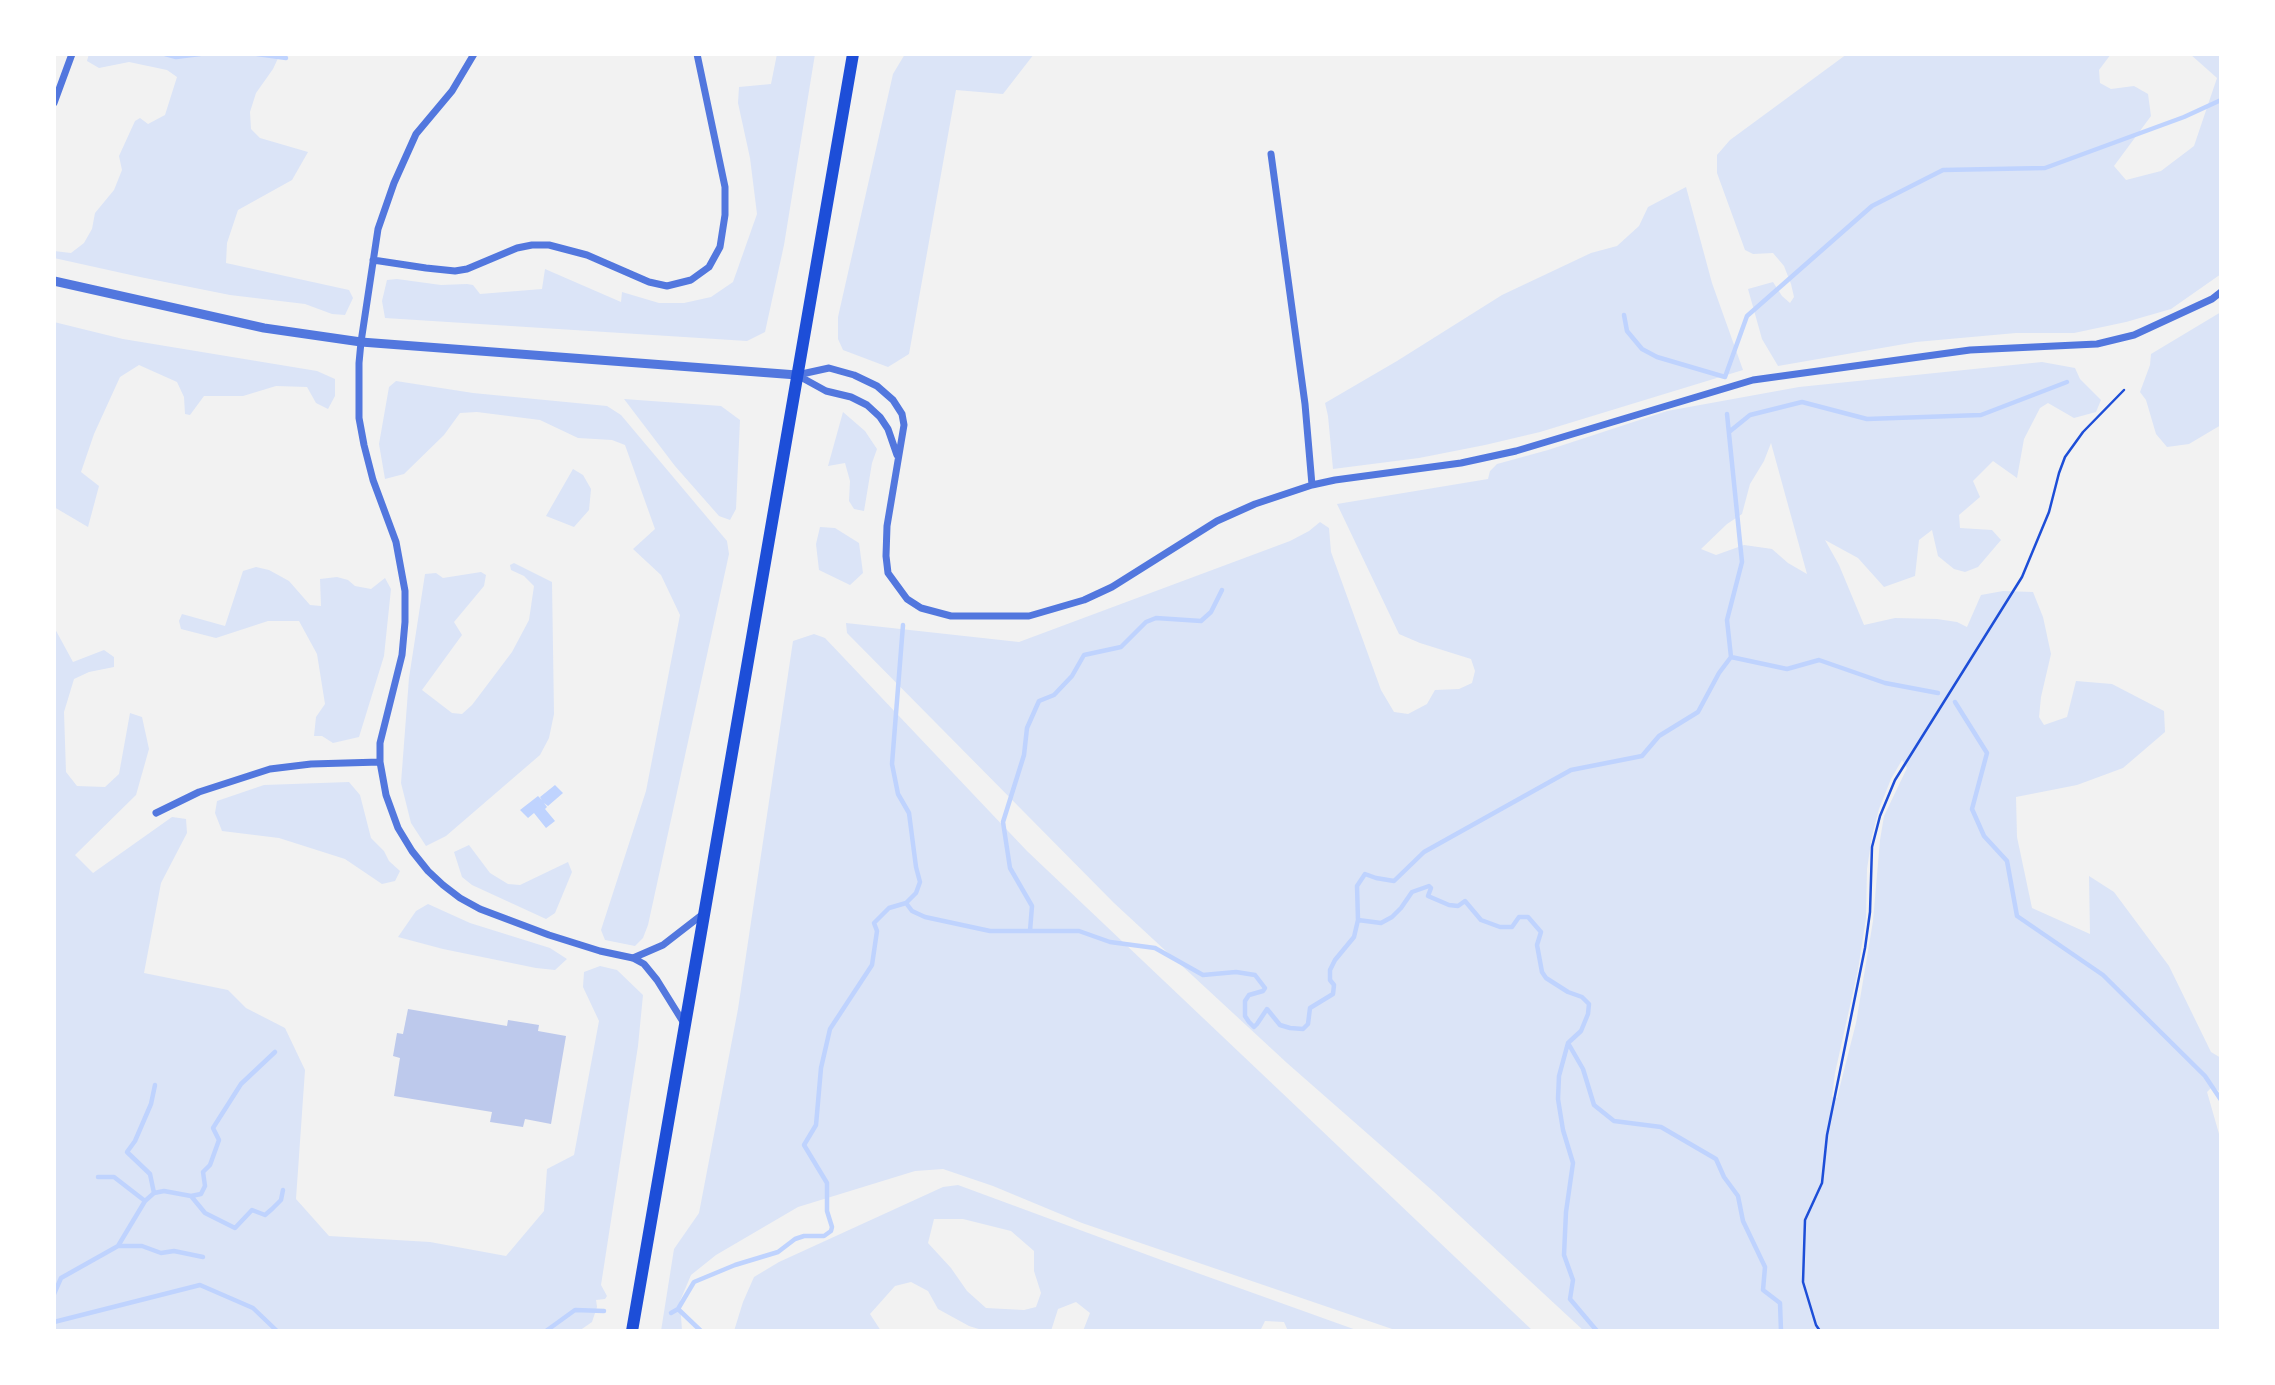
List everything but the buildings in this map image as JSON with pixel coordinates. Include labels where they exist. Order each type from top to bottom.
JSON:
[{"type":"main road","points":[[632,1331],[853,54]]},
{"type":"street","points":[[54,103],[72,54]]},
{"type":"street","points":[[474,54],[452,91],[416,134],[391,190],[379,229],[361,342],[359,418],[373,480],[396,542],[405,591],[402,655],[380,743],[380,762],[386,795],[398,828],[411,851],[443,885],[480,908],[549,935],[633,958],[651,972],[685,1025]]},
{"type":"street","points":[[373,260],[455,271],[467,269],[517,248],[549,245],[587,255],[649,282],[667,286],[691,280],[709,267],[720,247],[725,215],[725,187],[697,54]]},
{"type":"street","points":[[1271,154],[1305,404],[1312,485]]},
{"type":"street","points":[[54,281],[252,326],[361,342],[797,375],[829,368],[854,375],[877,386],[893,400],[902,414],[904,425],[887,526],[888,573],[907,599],[920,608],[951,616],[1029,617],[1084,600],[1112,587],[1217,522],[1255,504],[1312,485],[1461,463],[1517,451],[1753,380],[1970,350],[2097,344],[2134,335],[2212,299],[2221,292]]},
{"type":"street","points":[[797,375],[826,391],[851,397],[867,405],[880,416],[888,429],[897,456]]},
{"type":"street","points":[[156,813],[199,792],[270,769],[312,764],[380,762]]},
{"type":"street","points":[[633,958],[663,945],[704,913]]},
{"type":"path","points":[[1820,1331],[1802,1282],[1805,1220],[1822,1184],[1827,1135],[1866,948],[1872,847],[1880,816],[1895,780],[2022,577],[2049,512],[2065,457],[2083,432],[2124,390]]},
{"type":"shaded area","points":[[89,54],[280,54],[256,93],[250,112],[251,129],[260,138],[308,152],[292,180],[238,210],[227,243],[226,263],[349,290],[353,298],[345,315],[332,314],[305,304],[230,295],[54,258],[54,251],[71,253],[84,243],[92,229],[95,213],[114,190],[122,170],[119,156],[135,121],[140,118],[148,124],[165,115],[177,77],[167,70],[129,62],[99,68],[87,61]]},
{"type":"shaded area","points":[[777,54],[815,54],[784,245],[765,332],[747,341],[385,318],[382,301],[387,280],[441,285],[467,284],[473,285],[480,294],[542,289],[545,269],[621,302],[622,292],[659,303],[684,303],[711,297],[733,282],[757,214],[750,158],[738,103],[739,87],[771,84]]},
{"type":"shaded area","points":[[905,54],[1034,54],[1003,94],[956,90],[909,354],[888,367],[843,350],[838,339],[838,317],[893,74]]},
{"type":"shaded area","points":[[1847,54],[2111,54],[2099,70],[2100,83],[2111,89],[2134,86],[2148,94],[2151,116],[2114,166],[2126,180],[2161,171],[2194,146],[2217,78],[2190,54],[2221,54],[2221,274],[2171,309],[2074,333],[2016,333],[1916,342],[1778,366],[1762,339],[1748,289],[1773,282],[1790,303],[1794,297],[1791,284],[1784,266],[1773,253],[1753,254],[1745,250],[1717,173],[1717,155],[1730,140]]},
{"type":"shaded area","points":[[1686,187],[1712,283],[1743,370],[1540,432],[1419,458],[1333,469],[1325,403],[1502,295],[1591,253],[1617,246],[1639,226],[1648,207]]},
{"type":"shaded area","points":[[2221,312],[2221,425],[2189,444],[2167,447],[2156,434],[2146,400],[2140,392],[2151,354]]},
{"type":"shaded area","points":[[54,322],[123,339],[317,371],[335,379],[335,396],[328,409],[316,403],[307,387],[276,386],[243,396],[204,396],[190,415],[185,414],[184,397],[177,382],[139,365],[120,377],[94,434],[81,472],[99,486],[88,527],[54,507]]},
{"type":"shaded area","points":[[2042,362],[2075,368],[2080,379],[2101,400],[2096,412],[2074,418],[2048,403],[2040,408],[2024,439],[2017,478],[1993,461],[1973,481],[1980,497],[1959,515],[1960,528],[1992,530],[2001,540],[1978,567],[1965,572],[1954,569],[1938,556],[1932,530],[1919,540],[1915,576],[1884,587],[1858,558],[1825,540],[1839,565],[1864,625],[1895,618],[1937,619],[1957,622],[1967,627],[1981,595],[2003,591],[2033,592],[2043,617],[2051,654],[2039,717],[2044,725],[2067,717],[2076,681],[2112,684],[2164,711],[2165,732],[2123,768],[2077,785],[2016,797],[2017,837],[2032,908],[2090,934],[2089,876],[2114,892],[2169,966],[2211,1052],[2221,1058],[2221,1092],[2212,1087],[2207,1092],[2221,1141],[2221,1331],[1584,1331],[1114,903],[847,633],[846,623],[1019,642],[1290,541],[1320,522],[1329,528],[1331,552],[1381,690],[1394,712],[1408,714],[1427,704],[1435,690],[1459,689],[1472,683],[1475,671],[1471,659],[1399,634],[1337,504],[1488,479],[1490,471],[1497,464],[1667,411],[1799,387]],"holes":[[[1771,443],[1807,574],[1772,549],[1744,545],[1716,555],[1701,549],[1727,524],[1742,514],[1750,484]],[[1902,760],[1907,768],[1884,816],[1873,921],[1856,1023],[1837,1098],[1832,1097],[1835,1073],[1858,970],[1866,918],[1867,869],[1872,836],[1879,809]]]},
{"type":"shaded area","points":[[396,381],[473,393],[607,406],[621,415],[727,541],[729,554],[648,925],[643,938],[635,946],[605,940],[601,930],[646,791],[680,615],[661,575],[633,549],[655,529],[625,445],[612,440],[578,438],[540,420],[477,412],[460,413],[444,435],[404,474],[385,479],[379,444],[389,387]]},
{"type":"shaded area","points":[[624,399],[721,406],[740,420],[736,509],[730,520],[719,516],[675,466]]},
{"type":"shaded area","points":[[843,412],[865,431],[877,449],[864,511],[854,509],[849,501],[850,481],[845,463],[828,466]]},
{"type":"shaded area","points":[[573,469],[583,475],[591,489],[589,510],[574,527],[546,516]]},
{"type":"shaded area","points":[[820,527],[835,528],[859,543],[863,573],[850,585],[819,570],[816,544]]},
{"type":"shaded area","points":[[514,563],[552,582],[554,714],[549,738],[540,755],[446,836],[426,846],[411,823],[401,783],[409,678],[425,574],[436,573],[443,578],[481,572],[486,575],[484,586],[454,622],[462,635],[422,690],[452,713],[462,714],[472,705],[512,652],[529,620],[534,586],[524,576],[511,570],[510,565]]},
{"type":"shaded area","points":[[256,567],[269,570],[289,581],[310,605],[321,606],[320,579],[337,577],[348,580],[355,586],[371,589],[385,578],[391,589],[384,656],[359,737],[333,743],[322,736],[314,736],[316,717],[325,704],[317,654],[299,621],[268,621],[216,638],[181,629],[179,621],[182,614],[225,626],[243,571]]},
{"type":"shaded area","points":[[54,627],[73,662],[104,650],[114,657],[114,667],[89,672],[74,679],[64,712],[66,772],[77,786],[105,787],[119,774],[130,713],[142,717],[149,749],[136,795],[75,855],[93,873],[172,817],[186,819],[187,833],[161,883],[144,973],[228,990],[246,1008],[285,1028],[305,1070],[296,1199],[329,1236],[430,1242],[506,1256],[544,1211],[547,1169],[574,1155],[599,1021],[583,987],[584,972],[600,966],[617,970],[643,995],[638,1046],[601,1285],[607,1296],[605,1299],[596,1300],[597,1307],[592,1322],[579,1331],[54,1331]]},
{"type":"shaded area","points":[[814,634],[825,638],[1027,851],[1533,1331],[1398,1331],[1082,1223],[993,1186],[943,1169],[915,1171],[798,1207],[716,1255],[691,1275],[680,1301],[682,1331],[661,1331],[674,1249],[699,1213],[738,1009],[793,641]]},
{"type":"shaded area","points":[[349,782],[360,795],[371,838],[400,871],[395,881],[382,884],[345,859],[279,838],[222,831],[215,813],[217,801],[264,785]]},
{"type":"shaded area","points":[[469,845],[490,873],[508,884],[520,885],[568,862],[572,872],[555,913],[546,919],[472,885],[462,877],[454,852]]},
{"type":"shaded area","points":[[428,904],[470,923],[550,948],[567,959],[555,970],[536,968],[398,937],[416,911]]},
{"type":"shaded area","points":[[958,1185],[1359,1331],[1288,1331],[1284,1322],[1265,1321],[1260,1331],[1083,1331],[1090,1313],[1076,1302],[1058,1309],[1051,1331],[985,1331],[969,1326],[938,1309],[928,1291],[911,1282],[895,1286],[870,1314],[881,1331],[734,1331],[754,1277],[779,1262],[943,1187]],"holes":[[[934,1219],[963,1219],[1011,1231],[1034,1251],[1034,1271],[1041,1293],[1036,1307],[1024,1310],[986,1308],[967,1291],[928,1243]]]},
{"type":"water","points":[[555,785],[563,793],[548,806],[544,803],[547,807],[545,809],[555,821],[546,828],[534,813],[528,818],[520,810],[538,796],[542,800],[540,797]]},
{"type":"waterway","points":[[165,54],[176,57],[200,54]]},
{"type":"waterway","points":[[257,54],[286,58]]},
{"type":"waterway","points":[[1624,315],[1627,331],[1642,349],[1657,357],[1725,377],[1747,316],[1872,206],[1943,170],[2045,168],[2184,117],[2221,100]]},
{"type":"waterway","points":[[1729,432],[1750,415],[1802,402],[1867,419],[1981,415],[2067,382]]},
{"type":"waterway","points":[[1727,414],[1742,562],[1727,620],[1731,657]]},
{"type":"waterway","points":[[1030,931],[1032,906],[1010,868],[1003,822],[1024,755],[1027,728],[1039,701],[1054,695],[1072,676],[1084,655],[1121,647],[1146,622],[1156,618],[1201,621],[1211,612],[1222,590]]},
{"type":"waterway","points":[[903,625],[892,764],[898,794],[909,813],[920,882],[916,893],[906,903]]},
{"type":"waterway","points":[[671,1313],[678,1309],[694,1282],[735,1265],[778,1252],[795,1239],[824,1236],[831,1231],[827,1211],[827,1183],[804,1145],[816,1125],[821,1068],[830,1029],[872,965],[877,931],[874,923],[889,908],[906,903],[912,911],[925,917],[990,931],[1079,931],[1110,942],[1155,948],[1203,975],[1236,972],[1255,975],[1265,988],[1249,995],[1245,1001],[1245,1016],[1249,1022],[1254,1027],[1267,1009],[1280,1025],[1303,1029],[1308,1024],[1310,1008],[1333,994],[1334,985],[1330,980],[1330,970],[1354,937],[1358,920],[1357,886],[1365,874],[1394,881],[1424,852],[1571,770],[1642,756],[1659,736],[1698,712],[1731,657],[1787,669],[1819,660],[1885,683],[1938,693]]},
{"type":"waterway","points":[[1955,702],[1987,753],[1972,809],[1984,836],[2007,861],[2017,916],[2103,975],[2205,1076],[2221,1100]]},
{"type":"waterway","points":[[1358,920],[1381,923],[1392,917],[1412,892],[1429,886],[1431,888],[1428,896],[1449,905],[1458,906],[1465,901],[1481,920],[1500,927],[1512,927],[1519,917],[1528,917],[1541,932],[1537,945],[1542,972],[1546,978],[1568,992],[1582,997],[1589,1004],[1581,1031],[1568,1043],[1583,1069],[1594,1105],[1614,1121],[1661,1127],[1716,1159],[1724,1177],[1738,1196],[1743,1221],[1765,1267],[1763,1290],[1780,1303],[1781,1331]]},
{"type":"waterway","points":[[1568,1043],[1559,1076],[1558,1099],[1563,1130],[1573,1163],[1566,1212],[1564,1255],[1573,1280],[1570,1299],[1597,1331]]},
{"type":"waterway","points":[[191,1196],[201,1194],[205,1186],[203,1172],[210,1165],[219,1140],[213,1128],[241,1084],[275,1052]]},
{"type":"waterway","points":[[118,1246],[145,1201],[154,1193],[150,1174],[127,1152],[135,1141],[151,1104],[155,1085]]},
{"type":"waterway","points":[[98,1177],[114,1177],[145,1201]]},
{"type":"waterway","points":[[154,1193],[164,1191],[191,1196],[205,1213],[235,1228],[252,1210],[265,1215],[281,1200],[283,1190]]},
{"type":"waterway","points":[[54,1294],[61,1278],[118,1246],[142,1246],[161,1253],[174,1251],[203,1257]]},
{"type":"waterway","points":[[54,1322],[200,1285],[253,1308],[277,1331]]},
{"type":"waterway","points":[[678,1309],[701,1331]]},
{"type":"waterway","points":[[546,1331],[575,1310],[604,1311]]}]
